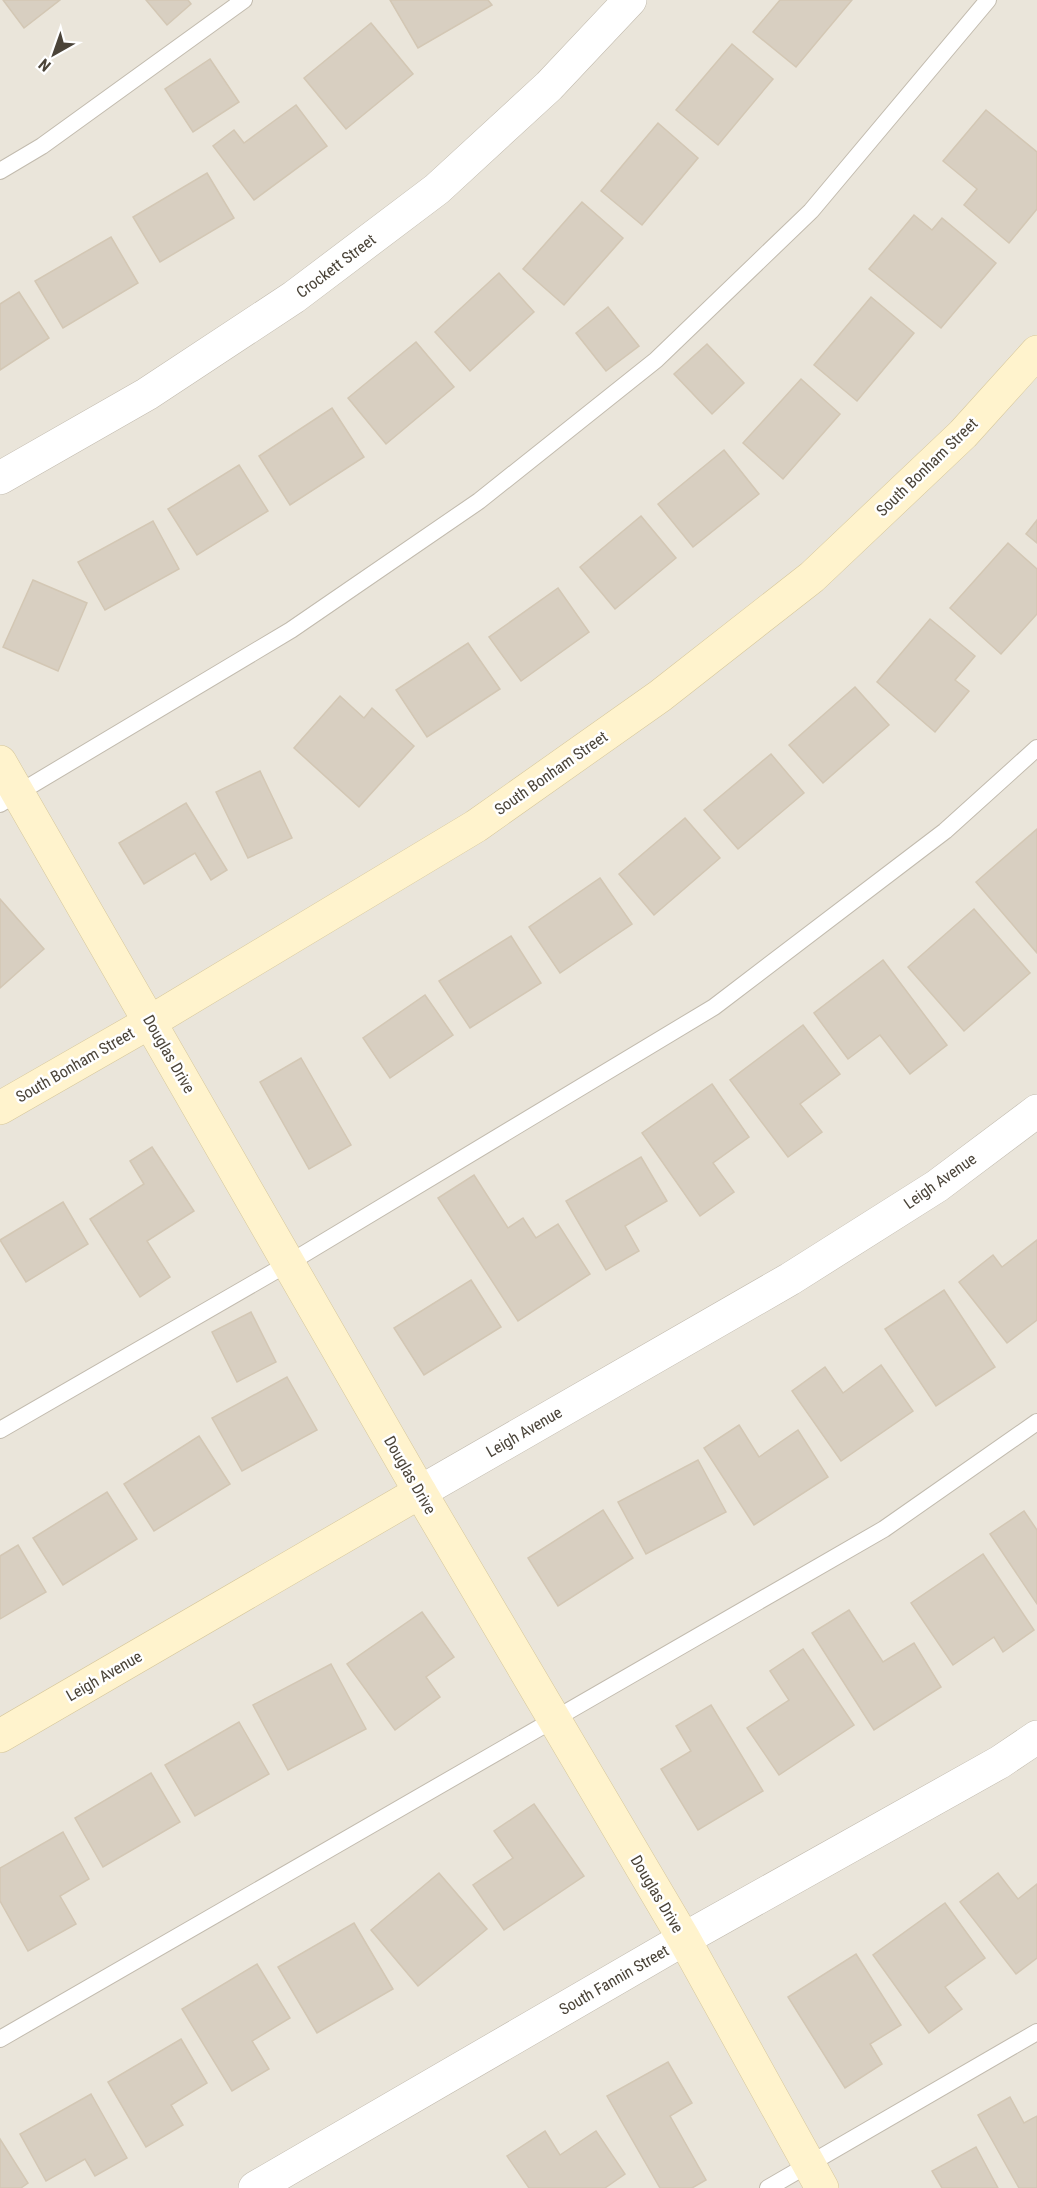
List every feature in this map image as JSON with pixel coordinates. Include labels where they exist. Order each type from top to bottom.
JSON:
[{"type":"street","name":"Crockett Street","points":[[0,478],[147,394],[294,297],[437,189],[549,86],[630,0]]},
{"type":"street","name":"South Bonham Street","points":[[0,1108],[150,1022],[476,826],[660,696],[812,577],[963,434],[1037,352]]},
{"type":"street","name":"Douglas Drive","points":[[0,762],[9,799],[150,1022],[420,1492],[684,1939],[816,2176]]},
{"type":"street","name":"Leigh Avenue","points":[[0,1736],[790,1279],[937,1186],[1037,1111]]},
{"type":"street","name":"South Fannin Street","points":[[255,2188],[684,1939],[1000,1762],[1037,1737]]},
{"type":"lane","points":[[0,171],[52,139],[244,0]]},
{"type":"lane","points":[[9,799],[291,630],[479,501],[656,360],[811,210],[988,0]]},
{"type":"lane","points":[[0,1430],[289,1263],[714,1007],[945,831],[1037,748]]},
{"type":"lane","points":[[0,2039],[884,1529],[1037,1422]]},
{"type":"lane","points":[[768,2188],[816,2176],[1037,2032]]},
{"type":"shaded area","points":[[0,0],[1037,0],[1037,2188],[0,2188]]},
{"type":"building","points":[[3,0],[60,0],[24,28]]},
{"type":"building","points":[[146,0],[188,0],[191,4],[167,25]]},
{"type":"building","points":[[390,0],[488,0],[492,5],[418,48]]},
{"type":"building","points":[[780,0],[852,0],[796,67],[753,32]]},
{"type":"building","points":[[371,23],[413,74],[346,129],[304,78]]},
{"type":"building","points":[[732,44],[773,79],[718,145],[676,110]]},
{"type":"building","points":[[210,59],[239,102],[193,132],[165,89]]},
{"type":"building","points":[[296,105],[327,146],[254,200],[213,146],[234,130],[244,143]]},
{"type":"building","points":[[986,110],[1037,152],[1037,209],[1009,243],[964,205],[977,189],[943,161]]},
{"type":"building","points":[[658,123],[698,158],[642,225],[601,191]]},
{"type":"building","points":[[207,173],[234,218],[160,262],[133,217]]},
{"type":"building","points":[[582,202],[623,238],[564,305],[523,269]]},
{"type":"building","points":[[914,215],[932,230],[942,218],[996,263],[941,328],[869,269]]},
{"type":"building","points":[[111,237],[138,283],[63,328],[35,281]]},
{"type":"building","points":[[499,273],[534,312],[470,371],[435,332]]},
{"type":"building","points":[[19,292],[49,338],[0,370],[0,304]]},
{"type":"building","points":[[871,297],[914,333],[857,401],[814,365]]},
{"type":"building","points":[[608,307],[639,346],[606,371],[576,333]]},
{"type":"building","points":[[416,342],[454,387],[386,444],[348,398]]},
{"type":"building","points":[[707,344],[744,383],[712,414],[674,374]]},
{"type":"building","points":[[801,379],[840,414],[783,479],[743,443]]},
{"type":"building","points":[[332,408],[364,457],[290,505],[259,456]]},
{"type":"building","points":[[724,450],[759,494],[693,547],[658,504]]},
{"type":"building","points":[[239,465],[268,511],[197,555],[168,509]]},
{"type":"building","points":[[641,516],[676,558],[615,609],[580,567]]},
{"type":"building","points":[[1037,520],[1037,543],[1026,534]]},
{"type":"building","points":[[153,521],[179,569],[105,610],[78,562]]},
{"type":"building","points":[[1008,543],[1037,569],[1037,614],[1001,654],[950,608]]},
{"type":"building","points":[[33,580],[87,603],[58,671],[3,647]]},
{"type":"building","points":[[558,588],[589,632],[521,681],[489,637]]},
{"type":"building","points":[[930,619],[975,656],[955,680],[969,691],[935,732],[877,682]]},
{"type":"building","points":[[468,643],[500,689],[427,737],[396,690]]},
{"type":"building","points":[[855,687],[889,725],[823,783],[789,745]]},
{"type":"building","points":[[340,696],[364,718],[372,708],[414,746],[359,807],[294,748]]},
{"type":"building","points":[[771,754],[804,793],[738,849],[704,810]]},
{"type":"building","points":[[260,771],[292,838],[248,858],[216,792]]},
{"type":"building","points":[[186,803],[227,870],[211,880],[195,853],[144,884],[119,843]]},
{"type":"building","points":[[685,818],[720,858],[654,915],[619,874]]},
{"type":"building","points":[[1037,829],[1037,953],[976,882]]},
{"type":"building","points":[[600,878],[632,924],[560,973],[529,927]]},
{"type":"building","points":[[0,899],[44,949],[0,988]]},
{"type":"building","points":[[974,909],[1030,973],[964,1031],[908,967]]},
{"type":"building","points":[[511,936],[541,983],[470,1028],[439,981]]},
{"type":"building","points":[[883,960],[947,1045],[910,1074],[880,1035],[848,1059],[814,1013]]},
{"type":"building","points":[[425,995],[453,1035],[390,1078],[363,1038]]},
{"type":"building","points":[[803,1025],[840,1074],[800,1104],[822,1132],[788,1157],[730,1080]]},
{"type":"building","points":[[301,1058],[351,1145],[309,1169],[260,1082]]},
{"type":"building","points":[[712,1084],[749,1137],[713,1163],[734,1192],[700,1216],[642,1133]]},
{"type":"building","points":[[152,1147],[194,1211],[147,1241],[170,1277],[140,1297],[90,1219],[144,1184],[130,1161]]},
{"type":"building","points":[[641,1157],[667,1201],[625,1226],[639,1251],[606,1270],[566,1201]]},
{"type":"building","points":[[474,1175],[508,1228],[523,1218],[536,1238],[558,1224],[590,1274],[518,1321],[438,1198]]},
{"type":"building","points":[[63,1202],[88,1244],[26,1282],[0,1240]]},
{"type":"building","points":[[1037,1240],[1037,1320],[1007,1343],[959,1282],[993,1255],[1002,1267]]},
{"type":"building","points":[[471,1280],[501,1327],[424,1375],[394,1328]]},
{"type":"building","points":[[944,1290],[995,1367],[936,1406],[885,1329]]},
{"type":"building","points":[[251,1312],[276,1362],[237,1382],[212,1332]]},
{"type":"building","points":[[881,1365],[913,1411],[841,1461],[792,1391],[825,1367],[843,1393]]},
{"type":"building","points":[[287,1377],[317,1430],[242,1471],[212,1418]]},
{"type":"building","points":[[739,1425],[759,1457],[798,1430],[828,1477],[754,1525],[704,1448]]},
{"type":"building","points":[[199,1436],[230,1484],[154,1531],[124,1484]]},
{"type":"building","points":[[698,1460],[726,1512],[646,1554],[618,1502]]},
{"type":"building","points":[[107,1492],[137,1539],[63,1585],[33,1538]]},
{"type":"building","points":[[603,1510],[633,1558],[558,1606],[528,1558]]},
{"type":"building","points":[[1024,1511],[1037,1530],[1037,1604],[990,1534]]},
{"type":"building","points":[[18,1545],[46,1592],[0,1619],[0,1556]]},
{"type":"building","points":[[983,1554],[1034,1630],[1003,1652],[994,1637],[953,1665],[911,1603]]},
{"type":"building","points":[[849,1610],[883,1662],[914,1643],[941,1687],[874,1730],[812,1633]]},
{"type":"building","points":[[422,1612],[454,1657],[426,1677],[440,1697],[395,1730],[347,1664]]},
{"type":"building","points":[[803,1649],[854,1725],[779,1775],[747,1728],[789,1700],[770,1671]]},
{"type":"building","points":[[331,1664],[366,1729],[288,1770],[253,1705]]},
{"type":"building","points":[[711,1705],[763,1791],[698,1830],[661,1769],[691,1751],[676,1726]]},
{"type":"building","points":[[239,1722],[269,1774],[195,1816],[165,1765]]},
{"type":"building","points":[[151,1773],[180,1822],[103,1867],[75,1818]]},
{"type":"building","points":[[534,1804],[584,1876],[504,1930],[473,1885],[513,1858],[494,1831]]},
{"type":"building","points":[[63,1832],[89,1879],[60,1896],[76,1924],[28,1951],[0,1901],[0,1868]]},
{"type":"building","points":[[439,1873],[487,1929],[418,1986],[371,1930]]},
{"type":"building","points":[[998,1873],[1018,1899],[1037,1884],[1037,1958],[1016,1974],[960,1902]]},
{"type":"building","points":[[945,1903],[985,1958],[945,1987],[962,2009],[929,2033],[873,1955]]},
{"type":"building","points":[[354,1923],[393,1989],[317,2033],[278,1967]]},
{"type":"building","points":[[856,1954],[901,2025],[870,2044],[882,2064],[845,2088],[788,1997]]},
{"type":"building","points":[[257,1964],[290,2018],[252,2041],[269,2069],[232,2091],[182,2009]]},
{"type":"building","points":[[181,2039],[207,2083],[171,2105],[183,2125],[146,2147],[108,2082]]},
{"type":"building","points":[[668,2062],[692,2103],[670,2116],[706,2180],[692,2188],[660,2188],[607,2096]]},
{"type":"building","points":[[91,2094],[127,2158],[95,2176],[85,2159],[46,2181],[20,2134]]},
{"type":"building","points":[[1010,2097],[1024,2123],[1037,2116],[1037,2188],[1019,2188],[978,2115]]},
{"type":"building","points":[[545,2131],[560,2155],[596,2131],[625,2174],[605,2188],[529,2188],[507,2156]]},
{"type":"building","points":[[0,2139],[28,2183],[21,2188],[0,2188]]},
{"type":"building","points":[[976,2147],[998,2188],[942,2188],[932,2171]]}]
